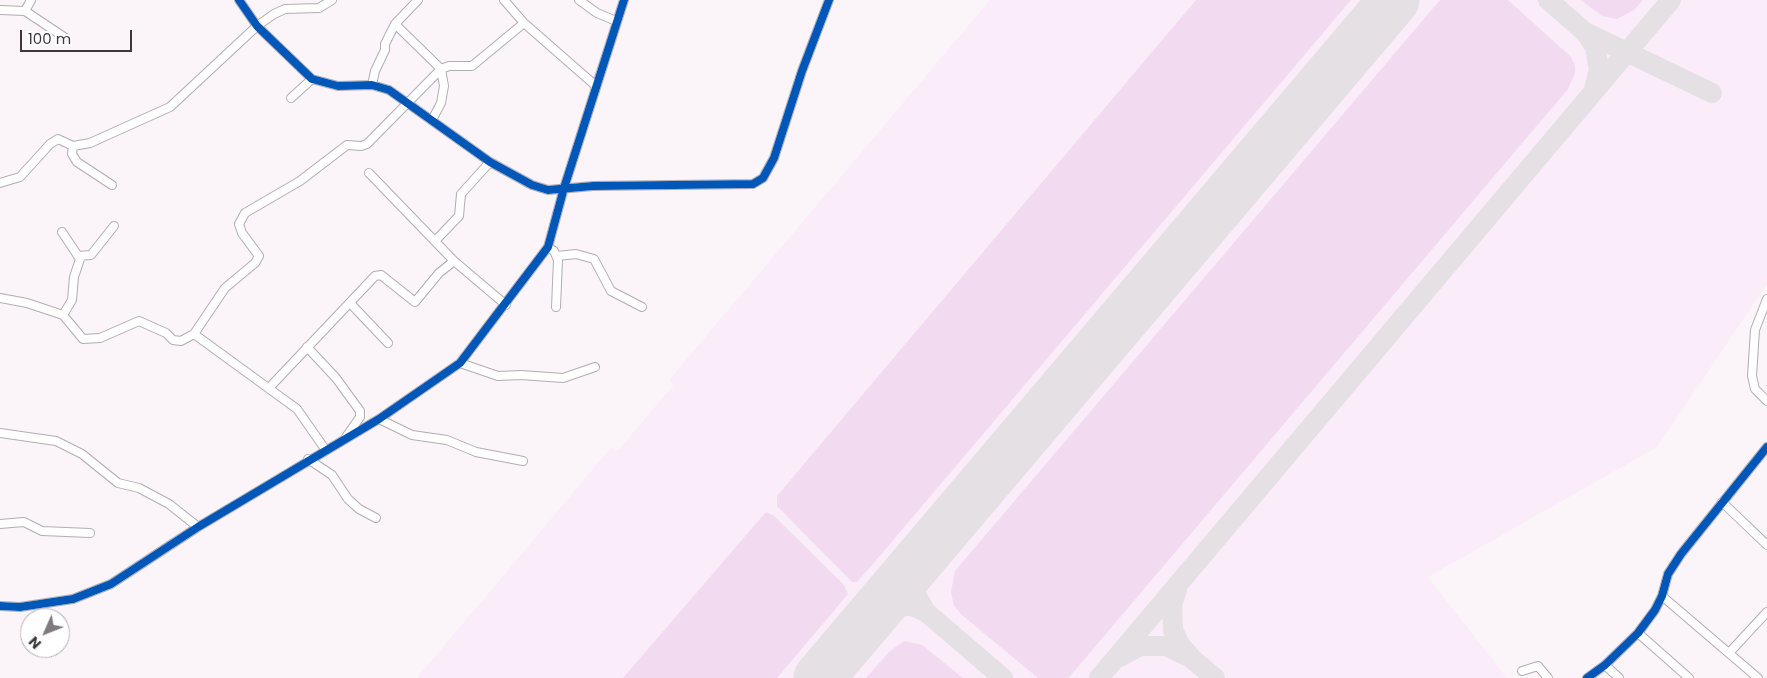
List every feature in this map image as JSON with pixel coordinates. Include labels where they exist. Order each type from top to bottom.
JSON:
[{"type":"street","points":[[25,11],[31,0]]},
{"type":"street","points":[[238,0],[257,26],[312,78],[338,86],[372,85],[389,90],[490,162],[548,190],[593,186],[753,184],[763,178],[774,158],[802,71],[829,0]]},
{"type":"street","points":[[0,183],[20,177],[50,144],[58,139],[73,146],[90,143],[170,106],[257,26],[274,14],[285,9],[319,8],[332,0]]},
{"type":"street","points":[[372,85],[375,71],[385,50],[385,44],[395,24],[418,0]]},
{"type":"street","points":[[504,0],[524,23],[596,86]]},
{"type":"street","points":[[579,0],[598,13],[616,21]]},
{"type":"street","points":[[0,606],[20,607],[73,599],[111,584],[198,527],[308,459],[379,419],[460,363],[506,305],[548,247],[564,188],[624,0]]},
{"type":"street","points":[[0,10],[25,11],[64,37]]},
{"type":"street","points":[[0,298],[27,303],[63,315],[83,339],[100,338],[139,321],[166,333],[173,340],[182,341],[194,334],[225,288],[254,263],[259,256],[242,233],[239,224],[245,213],[300,181],[347,145],[360,146],[367,144],[441,69],[449,66],[472,66],[524,23]]},
{"type":"street","points":[[395,24],[441,69],[444,86],[441,103],[432,120]]},
{"type":"street","points":[[291,98],[312,78]]},
{"type":"street","points":[[73,146],[72,154],[77,162],[112,185]]},
{"type":"street","points":[[434,240],[459,216],[461,194],[490,162]]},
{"type":"street","points":[[369,173],[454,261],[506,305]]},
{"type":"street","points":[[78,256],[91,255],[114,226]]},
{"type":"street","points":[[62,232],[80,259],[74,277],[72,300],[63,315]]},
{"type":"street","points":[[548,247],[557,256],[556,306]]},
{"type":"street","points":[[557,256],[576,254],[594,259],[611,291],[642,307]]},
{"type":"street","points":[[269,388],[375,276],[381,275],[415,302],[439,273],[454,261]]},
{"type":"street","points":[[1767,299],[1755,330],[1752,368],[1755,389],[1767,401]]},
{"type":"street","points":[[350,303],[388,343]]},
{"type":"street","points":[[194,334],[297,409],[325,449]]},
{"type":"street","points":[[307,347],[336,378],[360,411],[360,417],[345,439]]},
{"type":"street","points":[[460,363],[498,376],[534,375],[563,378],[595,366]]},
{"type":"street","points":[[379,419],[412,435],[447,440],[476,452],[523,461]]},
{"type":"street","points":[[0,433],[56,442],[82,454],[118,483],[139,488],[169,504],[198,527]]},
{"type":"street","points":[[1587,678],[1605,665],[1638,633],[1655,610],[1662,596],[1668,574],[1680,554],[1767,447]]},
{"type":"street","points":[[308,459],[332,475],[348,499],[359,509],[376,518]]},
{"type":"street","points":[[1722,502],[1767,545]]},
{"type":"street","points":[[0,524],[24,522],[42,530],[90,533]]},
{"type":"street","points":[[1662,596],[1758,678]]},
{"type":"street","points":[[1729,653],[1767,612]]},
{"type":"street","points":[[1638,633],[1689,678]]},
{"type":"street","points":[[1605,665],[1619,678]]},
{"type":"street","points":[[1522,671],[1538,666],[1548,678]]},
{"type":"shaded area","points":[[990,0],[1767,0],[1767,284],[1657,447],[1428,577],[1507,678],[417,678],[610,449],[618,450],[673,386],[670,379]]},
{"type":"shaded area","points":[[1196,0],[1351,0],[878,558],[857,582],[852,582],[777,506],[777,496]]},
{"type":"shaded area","points":[[1440,0],[1508,0],[1571,57],[1575,66],[1575,73],[1568,89],[1071,675],[1068,678],[1038,678],[962,615],[954,606],[951,592],[955,571]]},
{"type":"shaded area","points":[[1581,0],[1643,0],[1634,10],[1617,19],[1602,16]]},
{"type":"shaded area","points":[[766,512],[773,515],[844,585],[848,594],[777,678],[623,678]]},
{"type":"shaded area","points":[[904,641],[922,645],[963,678],[866,678],[889,652]]},
{"type":"taxiway","points":[[1548,0],[1585,32],[1595,47],[1599,70],[1594,89]]},
{"type":"taxiway","points":[[1099,678],[1671,0]]},
{"type":"taxiway","points":[[1585,32],[1712,93]]},
{"type":"taxiway","points":[[921,558],[915,576],[915,586],[917,597],[926,612],[1003,678]]},
{"type":"taxiway","points":[[1177,589],[1172,605],[1173,630],[1180,645],[1190,656]]},
{"type":"taxiway","points":[[867,622],[887,608],[912,606],[926,612]]},
{"type":"taxiway","points":[[1120,657],[1140,646],[1166,646],[1191,658],[1215,678]]},
{"type":"runway","points":[[819,678],[1394,0]]},
{"type":"cycle path","points":[[239,0],[257,26],[312,79],[338,86],[372,85],[389,90],[490,162],[532,185],[548,190],[593,186],[753,184],[763,178],[774,158],[802,71],[829,0]]},
{"type":"cycle path","points":[[0,606],[20,607],[73,599],[111,584],[198,527],[379,419],[460,363],[548,247],[564,188],[624,0]]},
{"type":"cycle path","points":[[1587,678],[1605,665],[1638,633],[1655,610],[1662,596],[1668,574],[1681,554],[1767,447]]}]
